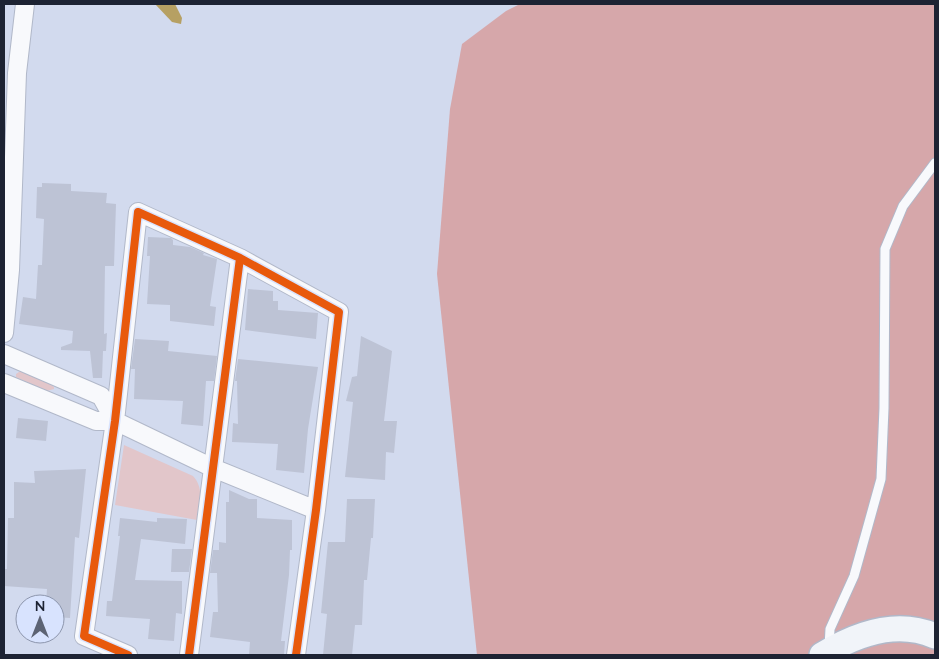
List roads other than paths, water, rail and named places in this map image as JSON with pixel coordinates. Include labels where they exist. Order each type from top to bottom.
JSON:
[{"type":"main road","points":[[825,653],[865,634],[891,628],[918,629],[935,636]]},
{"type":"street","points":[[4,333],[10,270],[17,73],[25,4]]},
{"type":"street","points":[[128,655],[84,636],[115,421],[138,212],[240,258],[339,312],[316,510],[296,655]]},
{"type":"street","points":[[189,655],[240,258]]},
{"type":"street","points":[[4,354],[101,396],[115,421]]},
{"type":"street","points":[[4,383],[96,421],[115,421],[213,468],[316,510]]},
{"type":"lane","points":[[825,653],[830,629],[854,576],[880,479],[884,408],[885,249],[903,206],[935,163]]}]
